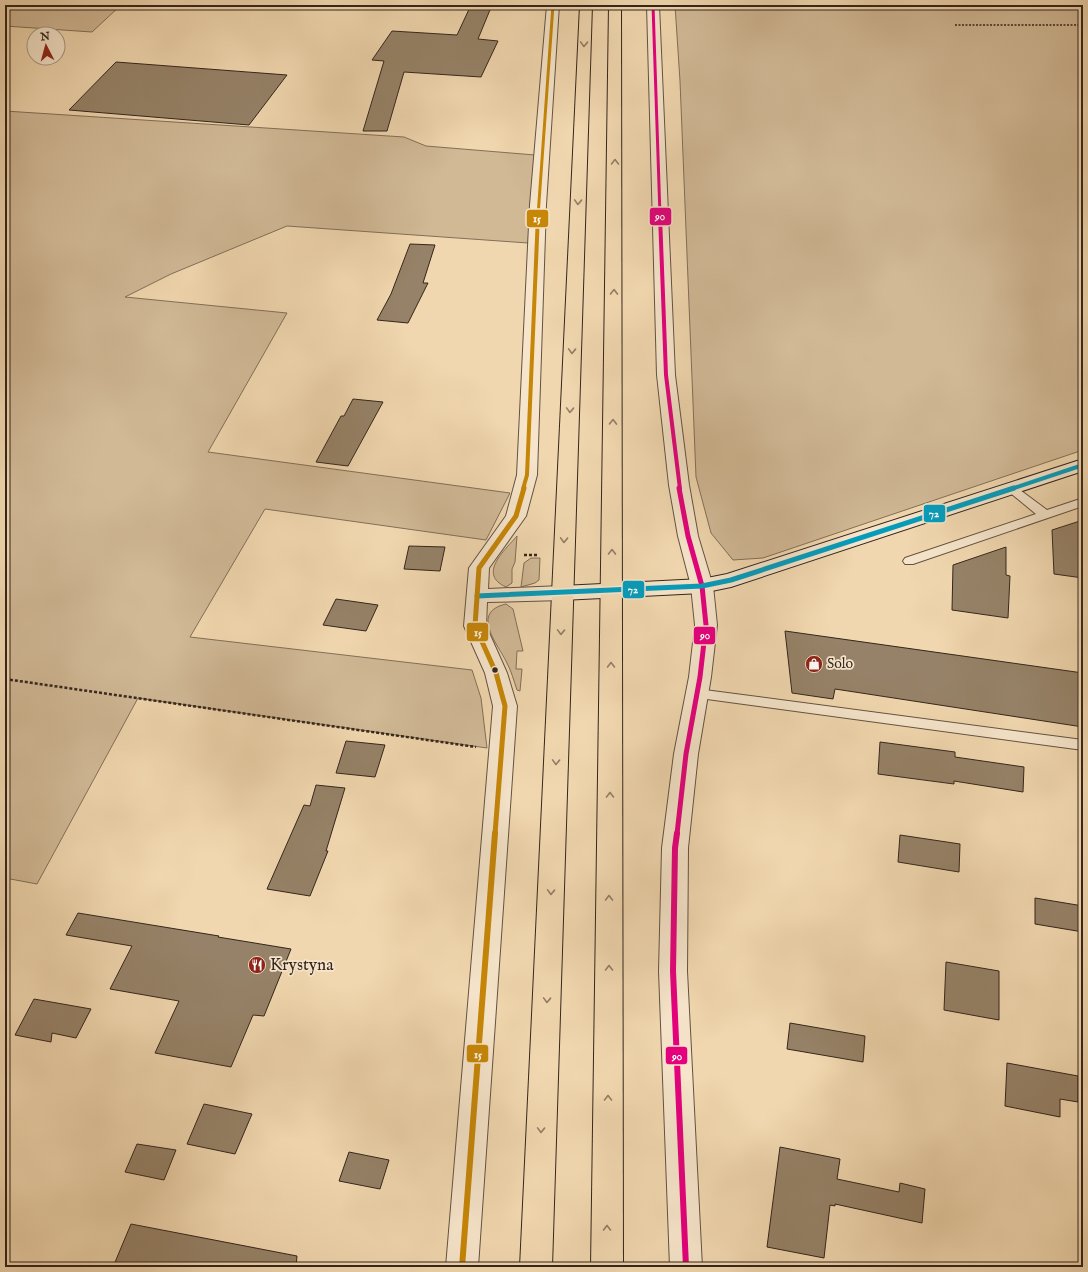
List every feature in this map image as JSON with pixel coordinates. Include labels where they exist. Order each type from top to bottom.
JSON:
[{"type":"main road","points":[[536,1267],[586,5]]},
{"type":"main road","points":[[607,1267],[615,5]]},
{"type":"street","points":[[462,1267],[484,962],[506,706],[496,673],[475,626],[479,568],[516,516],[527,475],[527,435],[538,205],[553,5]]},
{"type":"street","points":[[653,5],[666,375],[679,485],[687,529],[702,586],[706,625],[697,694],[686,754],[675,848],[673,971],[686,1267]]},
{"type":"street","points":[[477,596],[702,586],[731,580],[1083,465]]},
{"type":"lane","points":[[1012,489],[1045,515]]},
{"type":"lane","points":[[909,561],[1083,502]]},
{"type":"lane","points":[[697,694],[1083,745]]},
{"type":"path","points":[[955,25],[1083,25]]},
{"type":"path","points":[[524,555],[540,555]]},
{"type":"path","points":[[5,679],[502,750]]},
{"type":"shaded area","points":[[5,5],[121,5],[92,32],[66,30],[66,26],[26,26],[26,27],[5,26]]},
{"type":"shaded area","points":[[675,5],[1083,5],[1083,450],[763,558],[733,560],[711,533],[696,477],[680,81]]},
{"type":"shaded area","points":[[5,111],[404,137],[426,146],[535,155],[528,243],[287,226],[171,274],[125,297],[287,313],[208,452],[510,493],[486,540],[265,509],[190,637],[472,670],[481,698],[487,748],[138,698],[37,884],[5,878]]},
{"type":"shaded area","points":[[517,536],[515,562],[512,569],[512,583],[506,587],[498,582],[494,576],[494,569],[496,562]]},
{"type":"shaded area","points":[[531,558],[540,558],[539,580],[535,583],[521,587],[524,563]]},
{"type":"shaded area","points":[[506,604],[513,609],[523,651],[517,651],[516,669],[522,669],[520,691],[517,690],[508,664],[492,637],[489,628],[488,621],[490,614],[496,608]]},
{"type":"building","points":[[471,5],[492,5],[478,39],[498,41],[481,77],[404,72],[387,131],[363,131],[384,61],[372,60],[392,31],[457,35]]},
{"type":"building","points":[[116,62],[287,75],[249,125],[69,110]]},
{"type":"building","points":[[410,244],[435,245],[423,283],[428,283],[408,323],[377,320],[391,294]]},
{"type":"building","points":[[353,399],[383,402],[348,466],[316,462],[341,416],[344,416]]},
{"type":"building","points":[[1083,520],[1083,578],[1054,574],[1052,530]]},
{"type":"building","points":[[409,546],[445,547],[440,571],[404,569]]},
{"type":"building","points":[[1006,547],[1006,575],[1010,576],[1008,618],[952,610],[953,565]]},
{"type":"building","points":[[336,599],[378,605],[366,631],[323,625]]},
{"type":"building","points":[[785,631],[1083,673],[1083,727],[835,689],[833,699],[792,693]]},
{"type":"building","points":[[346,741],[385,745],[375,777],[336,773]]},
{"type":"building","points":[[880,742],[955,752],[955,757],[1024,767],[1023,792],[954,781],[954,784],[878,774]]},
{"type":"building","points":[[316,785],[345,788],[326,851],[328,851],[310,896],[267,889],[304,805],[310,806]]},
{"type":"building","points":[[900,835],[960,844],[959,872],[898,862]]},
{"type":"building","points":[[1035,898],[1083,906],[1083,932],[1035,924]]},
{"type":"building","points":[[78,913],[291,949],[264,1016],[253,1015],[231,1067],[155,1053],[179,1001],[110,989],[132,946],[66,935]]},
{"type":"building","points":[[946,962],[999,971],[999,1020],[944,1010]]},
{"type":"building","points":[[34,999],[91,1009],[76,1038],[52,1033],[51,1042],[15,1035]]},
{"type":"building","points":[[790,1023],[865,1036],[863,1062],[787,1049]]},
{"type":"building","points":[[1007,1063],[1078,1076],[1078,1102],[1060,1099],[1060,1117],[1005,1106]]},
{"type":"building","points":[[204,1104],[252,1114],[235,1154],[187,1144]]},
{"type":"building","points":[[137,1144],[176,1150],[164,1180],[125,1172]]},
{"type":"building","points":[[780,1147],[840,1159],[837,1179],[899,1192],[900,1183],[925,1189],[922,1223],[835,1204],[835,1206],[830,1205],[824,1258],[767,1247]]},
{"type":"building","points":[[349,1152],[389,1160],[380,1189],[339,1181]]},
{"type":"building","points":[[131,1224],[297,1256],[296,1267],[113,1267]]},
{"type":"transit line","name":"15","points":[[462,1267],[505,706],[496,673],[475,626],[479,568],[516,516],[527,475],[538,205],[553,5]]},
{"type":"transit line","name":"90","points":[[653,5],[666,375],[679,485],[688,536],[702,586],[706,625],[700,677],[686,754],[675,848],[673,971],[686,1267]]},
{"type":"transit line","name":"72","points":[[477,596],[702,586],[731,580],[1083,465]]},
{"type":"place","name":"Solo","points":[[814,664]]},
{"type":"place","name":"Krystyna","points":[[257,965]]}]
